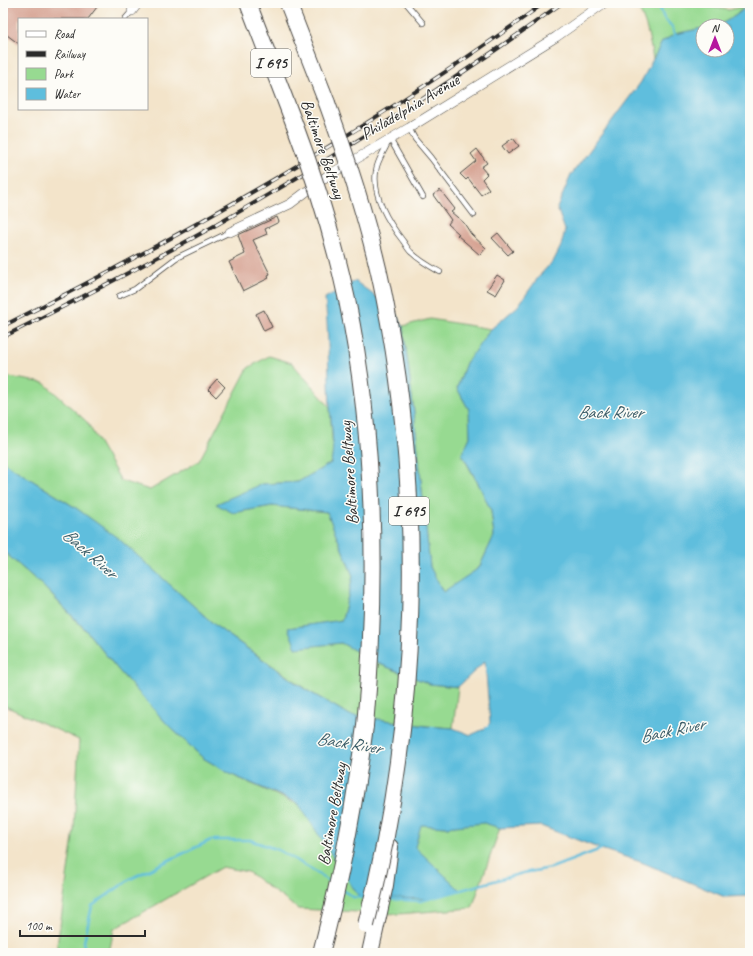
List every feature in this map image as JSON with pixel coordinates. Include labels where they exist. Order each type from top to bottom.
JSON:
[{"type":"highway","name":"Baltimore Beltway","points":[[248,3],[311,167],[323,205],[347,300],[365,420],[371,501],[374,591],[365,726],[351,824],[331,916],[321,953]]},
{"type":"highway","name":"Baltimore Beltway","points":[[288,3],[327,103],[359,197],[384,295],[394,353],[402,418],[410,529],[410,593],[406,686],[396,780],[371,927],[359,953]]},
{"type":"highway","points":[[370,953],[371,927]]},
{"type":"street","points":[[132,11],[138,3]]},
{"type":"street","name":"Philadelphia Avenue","points":[[230,232],[290,204],[327,176],[409,128],[556,37],[604,3]]},
{"type":"lane","points":[[406,3],[423,23]]},
{"type":"lane","points":[[126,18],[132,11]]},
{"type":"lane","points":[[409,128],[415,139],[474,215]]},
{"type":"lane","points":[[390,139],[424,197]]},
{"type":"lane","points":[[390,139],[387,148],[378,161],[375,172],[380,204],[390,223],[411,253],[440,272]]},
{"type":"lane","points":[[119,296],[135,289],[176,258],[230,232]]},
{"type":"green space","points":[[635,3],[702,3],[704,6],[729,10],[746,5],[732,18],[695,18],[695,30],[675,34],[662,42],[653,59],[645,23]]},
{"type":"green space","points":[[430,319],[491,329],[466,363],[457,388],[469,410],[470,437],[462,455],[480,487],[491,511],[494,536],[479,568],[443,593],[430,567],[414,412],[403,326]]},
{"type":"green space","points":[[269,356],[292,363],[330,407],[333,453],[331,463],[298,482],[262,484],[233,513],[272,506],[327,512],[353,576],[342,620],[289,628],[296,647],[341,643],[382,665],[430,684],[458,687],[453,728],[426,726],[350,715],[310,692],[217,627],[122,542],[76,508],[3,462],[4,376],[44,383],[87,422],[121,481],[150,490],[199,461],[248,368]]},
{"type":"green space","points":[[3,551],[42,585],[87,632],[120,672],[168,725],[203,758],[232,775],[292,802],[338,816],[446,827],[484,822],[500,828],[472,908],[398,914],[298,909],[248,872],[222,867],[114,929],[109,953],[56,953],[74,830],[79,740],[3,705]]},
{"type":"water","name":"Back River","points":[[749,5],[750,896],[725,897],[641,862],[601,849],[541,826],[500,828],[484,823],[446,827],[421,825],[415,847],[460,890],[426,899],[359,897],[298,803],[232,775],[203,758],[168,725],[120,672],[84,628],[42,585],[3,551],[3,462],[76,508],[119,539],[217,627],[306,690],[350,715],[426,726],[453,728],[471,735],[484,729],[490,723],[485,661],[458,687],[430,684],[382,665],[341,643],[296,648],[288,628],[342,620],[353,576],[327,512],[272,506],[233,513],[216,504],[262,484],[298,482],[331,463],[333,442],[325,298],[355,281],[396,312],[403,326],[414,412],[430,567],[443,592],[479,568],[494,536],[491,511],[462,454],[470,437],[469,410],[457,388],[466,363],[491,329],[518,306],[540,275],[554,260],[561,246],[565,230],[557,208],[571,175],[641,82],[662,42],[675,34],[695,30],[695,58],[735,58],[735,18],[732,18]]},
{"type":"building","points":[[5,3],[100,3],[89,18],[18,18],[18,43],[3,32],[3,6]]},
{"type":"building","points":[[513,138],[519,146],[508,154],[502,146]]},
{"type":"building","points":[[477,149],[487,163],[481,167],[487,174],[482,179],[489,189],[481,195],[468,178],[466,180],[460,174],[476,161],[471,154]]},
{"type":"building","points":[[440,190],[455,209],[451,212],[464,223],[471,234],[486,248],[480,255],[457,235],[459,234],[448,224],[451,220],[433,195]]},
{"type":"building","points":[[277,217],[279,222],[265,229],[267,234],[253,240],[270,274],[268,275],[269,278],[243,291],[229,262],[245,254],[238,235]]},
{"type":"building","points":[[498,233],[513,251],[508,255],[492,238]]},
{"type":"building","points":[[497,275],[505,280],[496,295],[487,290]]},
{"type":"building","points":[[264,310],[272,327],[264,331],[256,314]]},
{"type":"building","points":[[217,379],[225,387],[216,397],[208,389]]},
{"type":"waterway","points":[[658,3],[664,18],[673,28],[675,34]]},
{"type":"waterway","points":[[83,953],[92,906],[130,879],[211,840],[250,840],[278,850],[308,867],[333,884]]},
{"type":"waterway","points":[[388,899],[421,901],[523,873],[551,868],[601,849]]},
{"type":"waterway","points":[[342,890],[353,897],[367,898]]},
{"type":"railway","points":[[3,326],[143,253],[280,176],[414,93],[480,49],[544,3]]},
{"type":"railway","points":[[3,337],[169,251],[267,196],[438,89],[562,3]]}]
